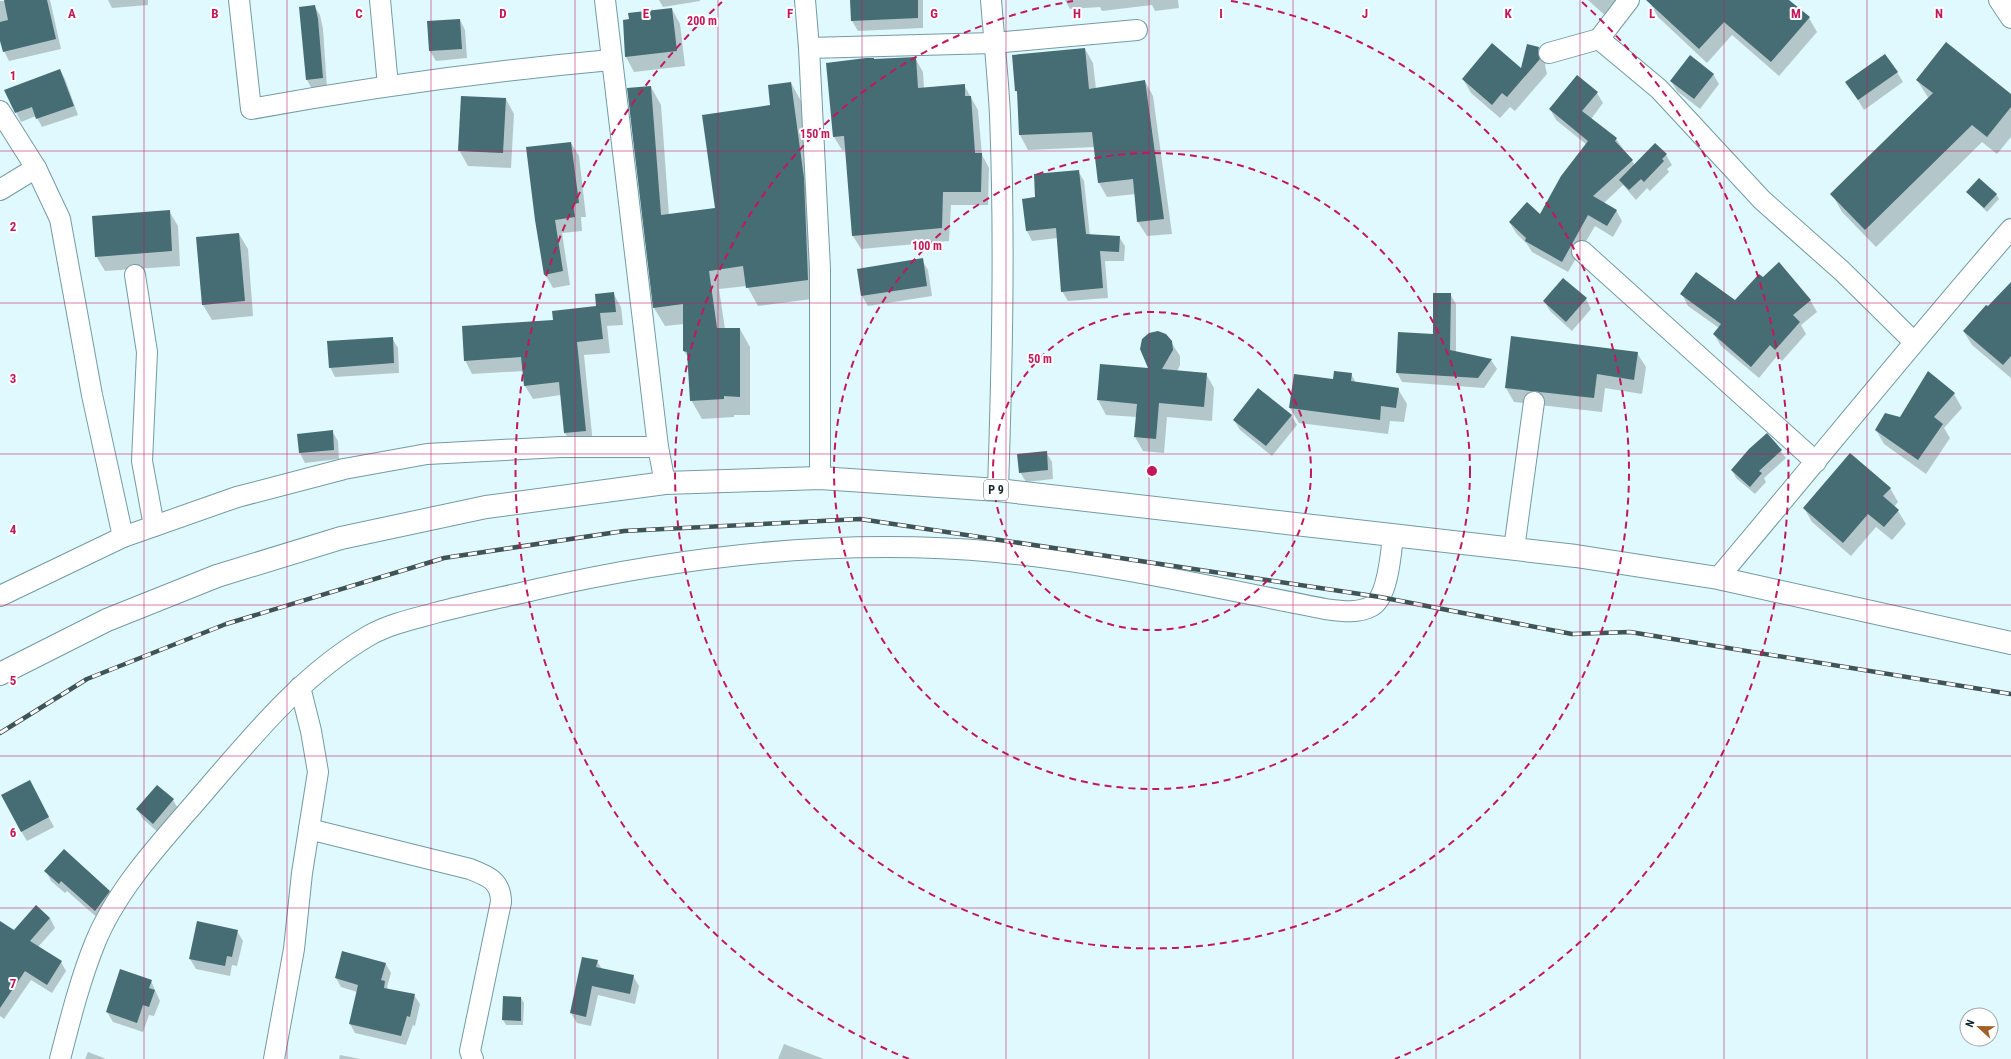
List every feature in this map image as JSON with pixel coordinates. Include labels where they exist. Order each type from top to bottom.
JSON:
[{"type":"main road","name":"P 9","points":[[0,674],[107,620],[217,576],[341,538],[486,507],[665,482],[820,478],[998,490],[1576,556],[1718,578],[2011,643]]},
{"type":"street","points":[[239,0],[251,109],[388,86],[530,68],[611,60]]},
{"type":"street","points":[[380,0],[388,86]]},
{"type":"street","points":[[605,0],[658,447],[665,482]]},
{"type":"street","points":[[805,0],[809,48],[820,269],[820,478]]},
{"type":"street","points":[[991,0],[1000,113],[1003,218],[1001,393],[998,490]]},
{"type":"street","points":[[1549,53],[1599,39],[1629,0]]},
{"type":"street","points":[[1999,0],[2011,18]]},
{"type":"street","points":[[809,48],[994,43],[1137,30]]},
{"type":"street","points":[[1599,39],[1658,89],[1762,200],[1842,271],[1914,342]]},
{"type":"street","points":[[0,111],[36,168],[60,219],[92,394],[122,537]]},
{"type":"street","points":[[0,190],[36,168]]},
{"type":"street","points":[[1718,578],[1816,462],[1914,342],[2011,229]]},
{"type":"street","points":[[1582,251],[1816,462]]},
{"type":"street","points":[[135,275],[147,352],[142,461],[154,526]]},
{"type":"street","points":[[1514,549],[1534,402]]},
{"type":"street","points":[[0,596],[122,537],[237,497],[344,469],[427,454],[560,447],[658,447]]},
{"type":"street","points":[[60,1059],[96,940],[138,869],[263,724],[300,688],[342,654],[373,634],[408,620],[567,582],[724,556],[814,549],[907,548],[996,552],[1089,564],[1348,612],[1372,606],[1380,597],[1389,568],[1393,536]]},
{"type":"street","points":[[274,1059],[294,949],[302,873],[318,772],[311,731],[300,688]]},
{"type":"street","points":[[309,828],[470,869],[484,874],[497,884],[501,890],[501,902],[470,1050],[473,1059]]},
{"type":"building","points":[[4,0],[47,0],[56,39],[3,52],[0,41],[0,22],[8,20]]},
{"type":"building","points":[[850,0],[918,0],[918,18],[851,21]]},
{"type":"building","points":[[1646,0],[1789,0],[1810,17],[1771,62],[1724,22],[1699,49]]},
{"type":"building","points":[[315,5],[318,19],[323,78],[306,80],[299,7]]},
{"type":"building","points":[[672,8],[677,51],[625,57],[623,20],[629,19],[628,13]]},
{"type":"building","points":[[460,19],[462,49],[429,51],[427,21]]},
{"type":"building","points":[[1946,42],[2011,94],[2011,107],[1987,137],[1972,125],[1865,230],[1830,194],[1933,93],[1916,80]]},
{"type":"building","points":[[1492,43],[1521,68],[1527,44],[1539,47],[1538,51],[1540,59],[1507,97],[1502,93],[1492,105],[1462,79]]},
{"type":"building","points":[[1085,48],[1089,89],[1145,80],[1164,219],[1137,222],[1133,179],[1098,183],[1092,132],[1019,135],[1017,91],[1015,91],[1012,55]]},
{"type":"building","points":[[1885,54],[1898,72],[1858,100],[1845,82]]},
{"type":"building","points":[[1690,55],[1714,74],[1694,99],[1670,81]]},
{"type":"building","points":[[916,57],[918,88],[965,84],[965,96],[971,96],[975,153],[982,153],[981,192],[943,192],[942,228],[852,236],[844,136],[833,137],[826,63],[866,58]]},
{"type":"building","points":[[60,69],[74,106],[36,119],[32,107],[15,113],[4,90]]},
{"type":"building","points":[[1577,75],[1598,92],[1582,111],[1617,138],[1615,141],[1633,160],[1593,196],[1617,210],[1607,226],[1588,215],[1562,262],[1525,241],[1526,238],[1509,222],[1527,202],[1540,214],[1561,176],[1588,141],[1549,109]]},
{"type":"building","points":[[791,82],[804,178],[808,280],[746,288],[743,266],[709,271],[717,328],[740,328],[740,397],[724,396],[724,399],[690,401],[687,352],[683,351],[683,304],[653,308],[627,88],[651,86],[661,215],[715,208],[702,115],[770,105],[768,85]]},
{"type":"building","points":[[461,96],[506,98],[503,153],[458,151]]},
{"type":"building","points":[[571,142],[579,203],[573,204],[575,217],[555,220],[563,271],[544,275],[535,220],[526,147]]},
{"type":"building","points":[[1655,143],[1667,154],[1662,159],[1664,161],[1644,182],[1641,179],[1629,190],[1619,180]]},
{"type":"building","points":[[1079,170],[1086,234],[1120,236],[1119,252],[1100,251],[1103,288],[1061,292],[1056,228],[1026,231],[1022,199],[1035,197],[1034,174]]},
{"type":"building","points":[[1979,178],[1997,194],[1984,208],[1966,192]]},
{"type":"building","points":[[170,210],[172,251],[95,257],[92,216]]},
{"type":"building","points":[[239,233],[245,301],[202,305],[196,237]]},
{"type":"building","points":[[923,258],[927,286],[861,296],[857,269]]},
{"type":"building","points":[[1779,262],[1811,300],[1793,315],[1800,322],[1775,350],[1770,345],[1751,367],[1713,334],[1721,324],[1680,294],[1696,272],[1735,300],[1759,274],[1763,277]]},
{"type":"building","points":[[1563,278],[1587,298],[1566,322],[1543,301]]},
{"type":"building","points":[[2011,282],[2011,356],[2003,365],[1963,331],[1986,305],[1988,306]]},
{"type":"building","points":[[614,292],[616,312],[600,313],[603,339],[577,342],[586,431],[564,433],[559,382],[524,386],[521,357],[464,361],[462,326],[553,320],[552,311],[596,306],[595,294]]},
{"type":"building","points":[[1433,293],[1451,293],[1450,350],[1492,359],[1478,378],[1396,373],[1398,332],[1433,334]]},
{"type":"building","points":[[1158,331],[1166,334],[1172,341],[1173,350],[1162,369],[1207,373],[1204,407],[1159,403],[1156,439],[1134,437],[1137,404],[1097,400],[1100,364],[1148,368],[1140,349],[1142,339],[1149,333]]},
{"type":"building","points":[[1511,336],[1638,352],[1634,380],[1597,374],[1594,398],[1505,388]]},
{"type":"building","points":[[393,337],[394,363],[329,368],[327,341]]},
{"type":"building","points":[[1334,371],[1352,373],[1351,381],[1399,388],[1396,408],[1381,406],[1380,420],[1289,408],[1294,374],[1333,379]]},
{"type":"building","points":[[1928,371],[1955,393],[1934,417],[1943,424],[1918,460],[1875,430],[1885,413],[1900,417]]},
{"type":"building","points":[[1258,388],[1292,415],[1266,446],[1233,420]]},
{"type":"building","points":[[333,430],[334,450],[299,453],[297,434]]},
{"type":"building","points":[[1767,433],[1782,450],[1759,471],[1762,473],[1750,487],[1731,470],[1749,449]]},
{"type":"building","points":[[1047,451],[1048,470],[1019,473],[1017,454]]},
{"type":"building","points":[[1850,453],[1891,488],[1883,496],[1899,510],[1884,527],[1868,514],[1843,543],[1803,508]]},
{"type":"building","points":[[30,780],[49,817],[21,832],[1,795]]},
{"type":"building","points":[[157,785],[174,799],[153,824],[136,809]]},
{"type":"building","points":[[64,849],[110,891],[95,911],[61,881],[59,884],[44,871]]},
{"type":"building","points":[[36,905],[50,918],[30,941],[62,961],[47,985],[25,971],[0,1008],[0,921],[14,930]]},
{"type":"building","points":[[197,921],[238,930],[232,957],[227,956],[225,966],[189,959]]},
{"type":"building","points":[[342,951],[386,963],[381,980],[385,981],[384,988],[415,994],[410,1017],[407,1016],[401,1036],[349,1024],[358,985],[335,978]]},
{"type":"building","points":[[582,957],[598,960],[596,967],[634,975],[630,994],[592,986],[586,1017],[570,1013]]},
{"type":"building","points":[[120,969],[152,980],[149,988],[155,990],[149,1007],[143,1005],[137,1023],[106,1012]]},
{"type":"building","points":[[503,996],[521,997],[521,1021],[502,1020]]},
{"type":"railway","points":[[0,733],[87,679],[226,624],[444,558],[624,531],[860,519],[1380,597],[1572,634],[1630,632],[2011,694]]}]
